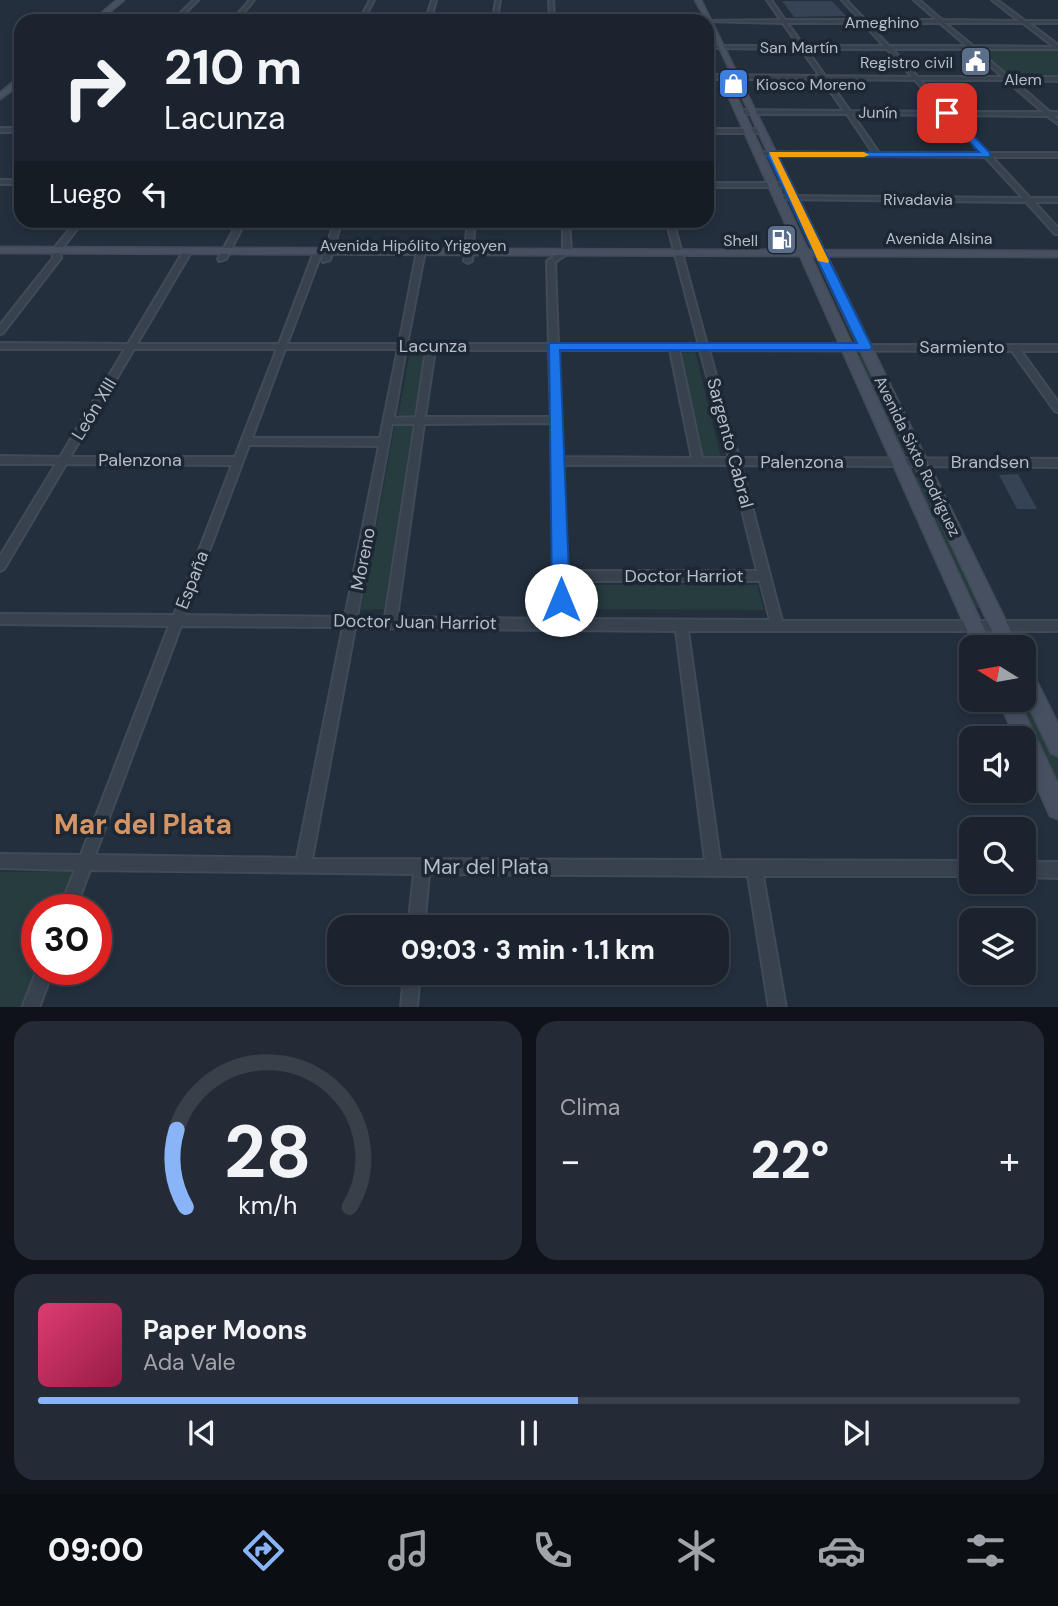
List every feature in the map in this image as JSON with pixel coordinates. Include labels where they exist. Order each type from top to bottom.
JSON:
[{"type":"main road","points":[[104,14],[121,0]]},
{"type":"main road","name":"Avenida Sixto Rodríguez","points":[[714,49],[735,77],[793,198],[847,347],[978,635]]},
{"type":"main road","name":"Avenida Sixto Rodríguez","points":[[714,53],[779,198],[866,347],[1004,635]]},
{"type":"main road","points":[[0,97],[14,86]]},
{"type":"main road","name":"Avenida Hipólito Yrigoyen","points":[[0,250],[57,254],[225,256],[469,256],[566,251],[679,257]]},
{"type":"main road","name":"Avenida Hipólito Yrigoyen","points":[[0,258],[57,254]]},
{"type":"main road","name":"Avenida Alsina","points":[[958,259],[1058,254]]},
{"type":"main road","name":"Avenida Hipólito Yrigoyen","points":[[469,256],[551,261],[679,257],[814,258]]},
{"type":"main road","name":"Avenida Alsina","points":[[814,258],[958,259],[1058,264]]},
{"type":"main road","points":[[1036,701],[1058,746]]},
{"type":"main road","points":[[1014,712],[1058,808]]},
{"type":"street","points":[[181,14],[196,0]]},
{"type":"street","points":[[240,14],[252,0]]},
{"type":"street","points":[[769,0],[878,155]]},
{"type":"street","points":[[844,0],[1058,232]]},
{"type":"street","points":[[916,0],[1058,122]]},
{"type":"street","points":[[994,0],[1058,48]]},
{"type":"street","name":"Ameghino","points":[[714,21],[1058,22]]},
{"type":"street","name":"San Martín","points":[[714,45],[1058,48]]},
{"type":"street","name":"Alem","points":[[714,77],[1058,79]]},
{"type":"street","name":"Junín","points":[[739,112],[1058,114]]},
{"type":"street","points":[[714,131],[761,131]]},
{"type":"street","points":[[759,154],[1058,155]]},
{"type":"street","points":[[714,185],[786,185]]},
{"type":"street","name":"Rivadavia","points":[[779,198],[1058,200]]},
{"type":"street","points":[[0,331],[75,228]]},
{"type":"street","points":[[225,256],[239,228]]},
{"type":"street","name":"España","points":[[73,894],[281,346],[335,228]]},
{"type":"street","points":[[469,256],[471,228]]},
{"type":"street","points":[[561,623],[551,261],[566,251],[566,228]]},
{"type":"street","name":"Sargento Cabral","points":[[670,228],[735,461],[777,626]]},
{"type":"street","name":"León XIII","points":[[0,566],[185,255]]},
{"type":"street","name":"Moreno","points":[[303,866],[420,256]]},
{"type":"street","name":"Lacunza","points":[[0,346],[866,347]]},
{"type":"street","name":"Sargento Cabral","points":[[674,346],[698,461]]},
{"type":"street","name":"Moreno","points":[[390,622],[431,347]]},
{"type":"street","name":"Sarmiento","points":[[866,347],[1058,348]]},
{"type":"street","points":[[1014,348],[1058,409]]},
{"type":"street","points":[[389,421],[556,420]]},
{"type":"street","points":[[245,441],[385,442]]},
{"type":"street","name":"Palenzona","points":[[0,460],[237,461]]},
{"type":"street","name":"Palenzona","points":[[557,461],[921,462]]},
{"type":"street","name":"Brandsen","points":[[921,462],[1058,463]]},
{"type":"street","name":"Doctor Harriot","points":[[561,576],[765,576]]},
{"type":"street","name":"Doctor Juan Harriot","points":[[0,619],[1058,626]]},
{"type":"street","points":[[681,624],[714,868]]},
{"type":"street","name":"Mar del Plata","points":[[0,861],[303,866],[959,869]]},
{"type":"street","points":[[417,915],[422,866]]},
{"type":"street","points":[[754,867],[778,1007]]},
{"type":"street","points":[[1036,870],[1058,870]]},
{"type":"street","points":[[30,1007],[39,985]]},
{"type":"street","points":[[409,1007],[411,985]]},
{"type":"green space","points":[[978,50],[1058,51],[1058,77],[1008,77]]},
{"type":"green space","points":[[410,352],[425,352],[414,416],[398,416]]},
{"type":"green space","points":[[695,352],[721,457],[701,457],[678,353]]},
{"type":"green space","points":[[856,355],[865,355],[912,453],[901,453]]},
{"type":"green space","points":[[395,424],[413,424],[384,609],[361,610]]},
{"type":"green space","points":[[912,477],[924,477],[988,608],[974,608]]},
{"type":"green space","points":[[569,585],[757,585],[764,610],[569,609]]},
{"type":"green space","points":[[1036,711],[1058,758],[1058,792],[1036,744],[1036,726],[1028,726],[1021,712]]},
{"type":"green space","points":[[74,871],[65,894],[21,894],[21,985],[30,985],[21,1007],[0,1007],[0,872]]},
{"type":"building","points":[[782,1],[832,1],[846,16],[794,17]]},
{"type":"building","points":[[1018,474],[1037,509],[1017,509],[999,475]]},
{"type":"slow traffic","points":[[824,261],[772,154],[864,155]]},
{"type":"place","name":"Registro civil","points":[[976,62]]},
{"type":"place","name":"Kiosco Moreno","points":[[733,84]]},
{"type":"place","name":"Shell","points":[[781,240]]},
{"type":"district","name":"Mar del Plata","points":[[143,824]]},
{"type":"route","points":[[561,600],[554,346],[866,347],[772,154],[987,155],[947,113]]}]
